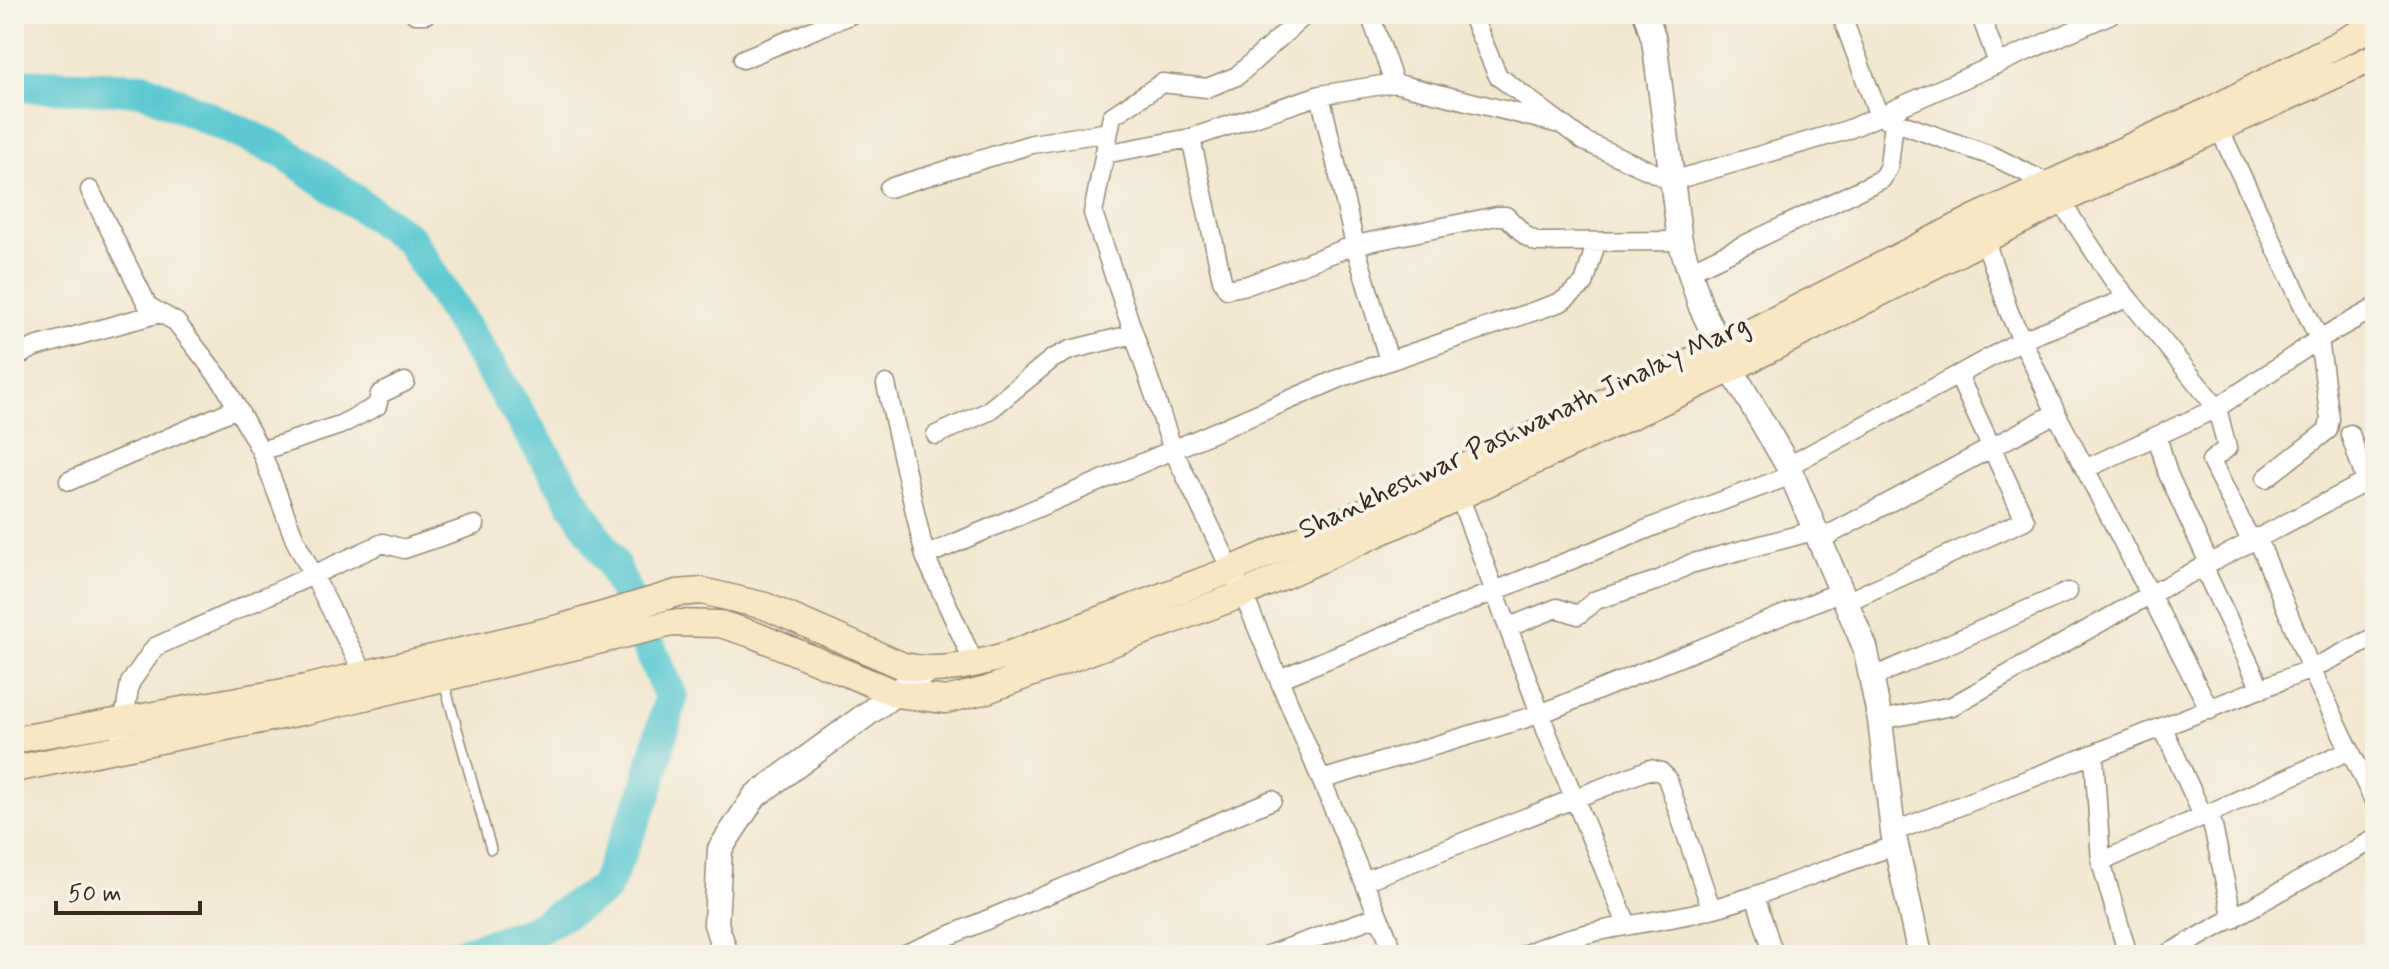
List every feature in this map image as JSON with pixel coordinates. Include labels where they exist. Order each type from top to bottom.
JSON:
[{"type":"main road","points":[[2215,120],[2375,25]]},
{"type":"main road","points":[[14,769],[119,748],[567,638],[672,623],[720,624],[897,694],[946,700],[987,690],[1455,485],[1726,358],[2055,192],[2215,120],[2375,57]]},
{"type":"main road","points":[[14,740],[121,721],[370,685],[443,679],[567,638],[677,593],[718,593],[765,606],[903,666],[926,671],[975,665],[1237,582]]},
{"type":"street","points":[[415,14],[426,14]]},
{"type":"street","points":[[743,59],[852,14]]},
{"type":"street","points":[[1306,14],[1237,76],[1207,88],[1162,83],[1112,116],[1093,213],[1173,450],[1237,582],[1395,955]]},
{"type":"street","points":[[1370,14],[1394,83]]},
{"type":"street","points":[[1471,14],[1498,76],[1584,141],[1672,181],[1886,118],[1998,63],[2111,14]]},
{"type":"street","points":[[1646,14],[1654,40],[1680,241],[1701,307],[1726,358],[1790,470],[1865,647],[1880,720],[1894,839],[1920,955]]},
{"type":"street","points":[[1690,271],[1882,179],[1889,166],[1886,118],[1841,14]]},
{"type":"street","points":[[1980,14],[1998,63]]},
{"type":"street","points":[[1104,154],[1191,138],[1320,95],[1394,83],[1563,124]]},
{"type":"street","points":[[1320,95],[1355,245],[1389,361]]},
{"type":"street","points":[[1886,118],[1995,157],[2055,192],[2128,298],[2217,408],[2227,448],[2211,461],[2254,539],[2375,803]]},
{"type":"street","points":[[2215,120],[2319,339],[2330,419],[2328,430],[2266,478]]},
{"type":"street","points":[[889,188],[1032,144],[1109,132]]},
{"type":"street","points":[[1191,138],[1222,280],[1227,289],[1248,285],[1355,245],[1506,216],[1526,236],[1537,242],[1680,241]]},
{"type":"street","points":[[90,190],[148,306],[176,322],[224,384],[261,451],[313,576],[370,685]]},
{"type":"street","points":[[1981,227],[2022,340],[2056,413],[2210,710]]},
{"type":"street","points":[[925,556],[1345,376],[1573,296],[1584,284],[1596,243]]},
{"type":"street","points":[[1279,679],[1790,470],[2022,340],[2128,298]]},
{"type":"street","points":[[2085,469],[2217,408],[2319,339],[2375,308]]},
{"type":"street","points":[[14,358],[35,347],[160,313]]},
{"type":"street","points":[[936,435],[987,412],[1052,359],[1070,350],[1134,334]]},
{"type":"street","points":[[1321,780],[1540,714],[1844,596],[2025,520],[1958,375]]},
{"type":"street","points":[[261,451],[340,425],[377,406],[380,394],[405,382]]},
{"type":"street","points":[[886,384],[925,556],[975,665]]},
{"type":"street","points":[[69,481],[237,408]]},
{"type":"street","points":[[1509,627],[1557,608],[1578,615],[1596,600],[1659,580],[1690,564],[1819,534],[1993,449],[2056,413]]},
{"type":"street","points":[[1880,720],[1952,706],[2151,594],[2371,479],[2350,434]]},
{"type":"street","points":[[2157,436],[2168,474],[2261,689]]},
{"type":"street","points":[[1455,485],[1540,714],[1627,924]]},
{"type":"street","points":[[119,748],[121,721],[130,683],[155,647],[383,543],[404,549],[475,525]]},
{"type":"street","points":[[1871,678],[2068,592]]},
{"type":"street","points":[[1524,955],[1627,924],[1755,896],[2311,669],[2375,637]]},
{"type":"street","points":[[726,955],[716,924],[720,849],[755,796],[926,671]]},
{"type":"street","points":[[2163,728],[2206,815],[2233,919]]},
{"type":"street","points":[[2101,862],[2350,750]]},
{"type":"street","points":[[2094,756],[2101,862],[2128,955]]},
{"type":"street","points":[[1364,881],[1650,769],[1661,772],[1667,778],[1711,908]]},
{"type":"street","points":[[903,955],[1272,800]]},
{"type":"street","points":[[2166,955],[2375,839]]},
{"type":"street","points":[[1755,896],[1774,955]]},
{"type":"street","points":[[1268,955],[1378,916]]},
{"type":"lane","points":[[443,679],[491,849]]},
{"type":"waterway","points":[[14,85],[144,89],[284,152],[409,239],[612,563],[671,697],[646,792],[604,889],[532,932],[459,955]]}]
